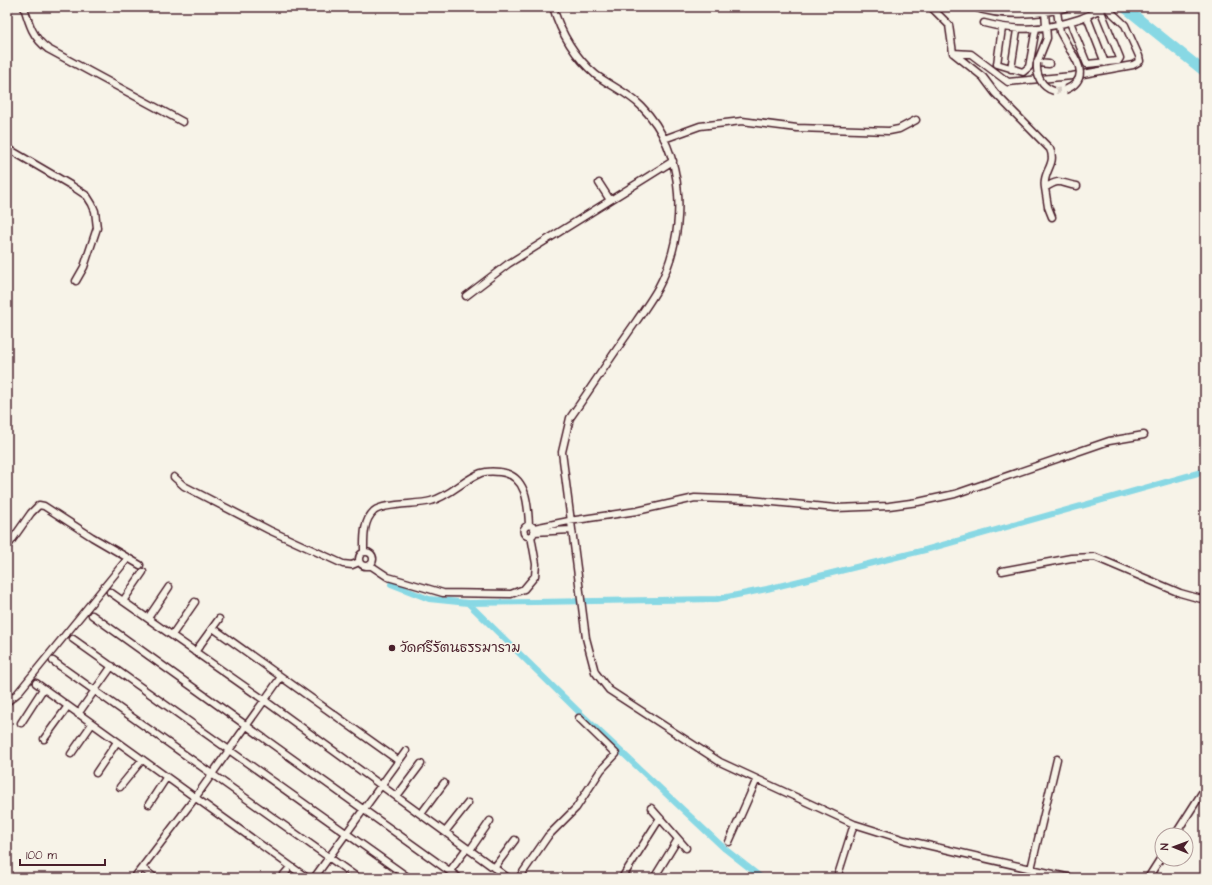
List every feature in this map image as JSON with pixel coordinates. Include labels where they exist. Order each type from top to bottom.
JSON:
[{"type":"street","points":[[24,7],[34,35],[39,42],[48,49],[183,122]]},
{"type":"street","points":[[553,7],[558,25],[568,43],[580,59],[597,75],[630,96],[642,107],[664,139],[673,161],[678,188],[678,209],[670,260],[659,287],[570,418],[564,435],[562,452],[569,521],[591,664],[604,685],[694,747],[756,781],[854,824],[905,840],[1072,878]]},
{"type":"street","points":[[931,7],[950,25],[953,53],[983,77],[995,93],[1050,149],[1053,160],[1044,176],[1048,207],[1052,217]]},
{"type":"street","points":[[974,7],[1016,13],[1057,11],[1069,7]]},
{"type":"street","points":[[953,53],[970,54],[1008,82],[1072,76],[1138,63],[1140,61],[1125,25],[1107,8],[1100,9],[1087,17],[1059,26],[1046,28],[1017,30],[984,23]]},
{"type":"street","points":[[1070,22],[1087,64],[1118,61],[1120,58],[1100,9]]},
{"type":"street","points":[[1057,11],[1063,41],[1080,67],[1080,76],[1075,84],[1066,90]]},
{"type":"street","points":[[1045,12],[1047,38],[1037,63],[1036,73],[1040,81],[1054,90]]},
{"type":"street","points":[[1087,17],[1106,63]]},
{"type":"street","points":[[1002,28],[997,62],[1000,66],[1023,72],[1027,70],[1036,28]]},
{"type":"street","points":[[1011,70],[1017,30]]},
{"type":"street","points":[[1037,63],[1049,64]]},
{"type":"street","points":[[664,139],[700,126],[725,122],[767,123],[797,128],[889,131],[899,129],[916,120]]},
{"type":"street","points":[[7,148],[72,186],[87,196],[92,204],[95,211],[97,228],[84,267],[76,281]]},
{"type":"street","points":[[466,296],[508,264],[673,161]]},
{"type":"street","points":[[1045,188],[1055,181],[1061,181],[1077,186]]},
{"type":"street","points":[[600,183],[610,200]]},
{"type":"street","points":[[532,530],[569,521],[637,511],[695,498],[751,500],[836,508],[889,506],[918,502],[955,494],[1109,441],[1144,435]]},
{"type":"street","points":[[485,472],[501,472],[509,474],[518,480],[527,500],[536,564],[535,576],[524,589],[511,594],[443,593],[388,577],[370,565],[366,566],[359,562],[359,557],[364,552],[366,524],[374,512],[379,508],[414,505],[431,501],[444,496],[485,472]]},
{"type":"street","points":[[174,477],[184,486],[269,530],[343,564],[352,565],[359,562]]},
{"type":"street","points":[[7,547],[31,513],[39,506],[44,506],[128,558],[141,569],[123,601]]},
{"type":"street","points":[[550,525],[551,532]]},
{"type":"street","points":[[532,530],[551,532],[571,530]]},
{"type":"street","points":[[364,552],[369,552],[373,556],[373,561],[370,565]]},
{"type":"street","points":[[1002,570],[1070,558],[1095,557],[1180,593],[1205,600]]},
{"type":"street","points":[[7,702],[17,694],[128,558]]},
{"type":"street","points":[[148,618],[169,587]]},
{"type":"street","points":[[110,592],[264,700],[508,878]]},
{"type":"street","points":[[172,635],[195,602]]},
{"type":"street","points":[[92,615],[364,808],[459,878]]},
{"type":"street","points":[[195,652],[219,619]]},
{"type":"street","points":[[213,628],[399,760]]},
{"type":"street","points":[[73,639],[409,878]]},
{"type":"street","points":[[53,661],[358,878]]},
{"type":"street","points":[[78,714],[112,666]]},
{"type":"street","points":[[134,878],[195,798],[246,724],[281,677]]},
{"type":"street","points":[[36,683],[307,878]]},
{"type":"street","points":[[21,723],[44,689]]},
{"type":"street","points":[[44,739],[68,706]]},
{"type":"street","points":[[519,878],[548,836],[576,808],[601,770],[616,754],[579,718]]},
{"type":"street","points":[[71,754],[92,724]]},
{"type":"street","points":[[96,773],[117,742]]},
{"type":"street","points":[[314,878],[406,751]]},
{"type":"street","points":[[1031,869],[1057,759]]},
{"type":"street","points":[[120,787],[142,760]]},
{"type":"street","points":[[397,796],[421,764]]},
{"type":"street","points":[[149,804],[166,778]]},
{"type":"street","points":[[729,842],[756,781]]},
{"type":"street","points":[[421,814],[444,783]]},
{"type":"street","points":[[1180,827],[1205,788]]},
{"type":"street","points":[[445,832],[468,803]]},
{"type":"street","points":[[651,808],[686,848]]},
{"type":"street","points":[[622,878],[660,818]]},
{"type":"street","points":[[450,871],[490,822]]},
{"type":"street","points":[[837,878],[854,824]]},
{"type":"street","points":[[654,878],[678,839]]},
{"type":"street","points":[[494,868],[515,840]]},
{"type":"street","points":[[1148,878],[1155,867]]},
{"type":"street","points":[[142,868],[155,878]]},
{"type":"street","points":[[281,878],[287,871]]},
{"type":"waterway","points":[[1124,7],[1205,72]]},
{"type":"waterway","points":[[391,584],[429,599],[468,603],[717,599],[767,589],[925,550],[1205,471]]},
{"type":"waterway","points":[[468,603],[581,714],[725,849],[762,878]]},
{"type":"tunnel","points":[[1054,91],[1065,90]]},
{"type":"place","name":"วัดศรีรัตนธรรมาราม","points":[[392,648]]}]
